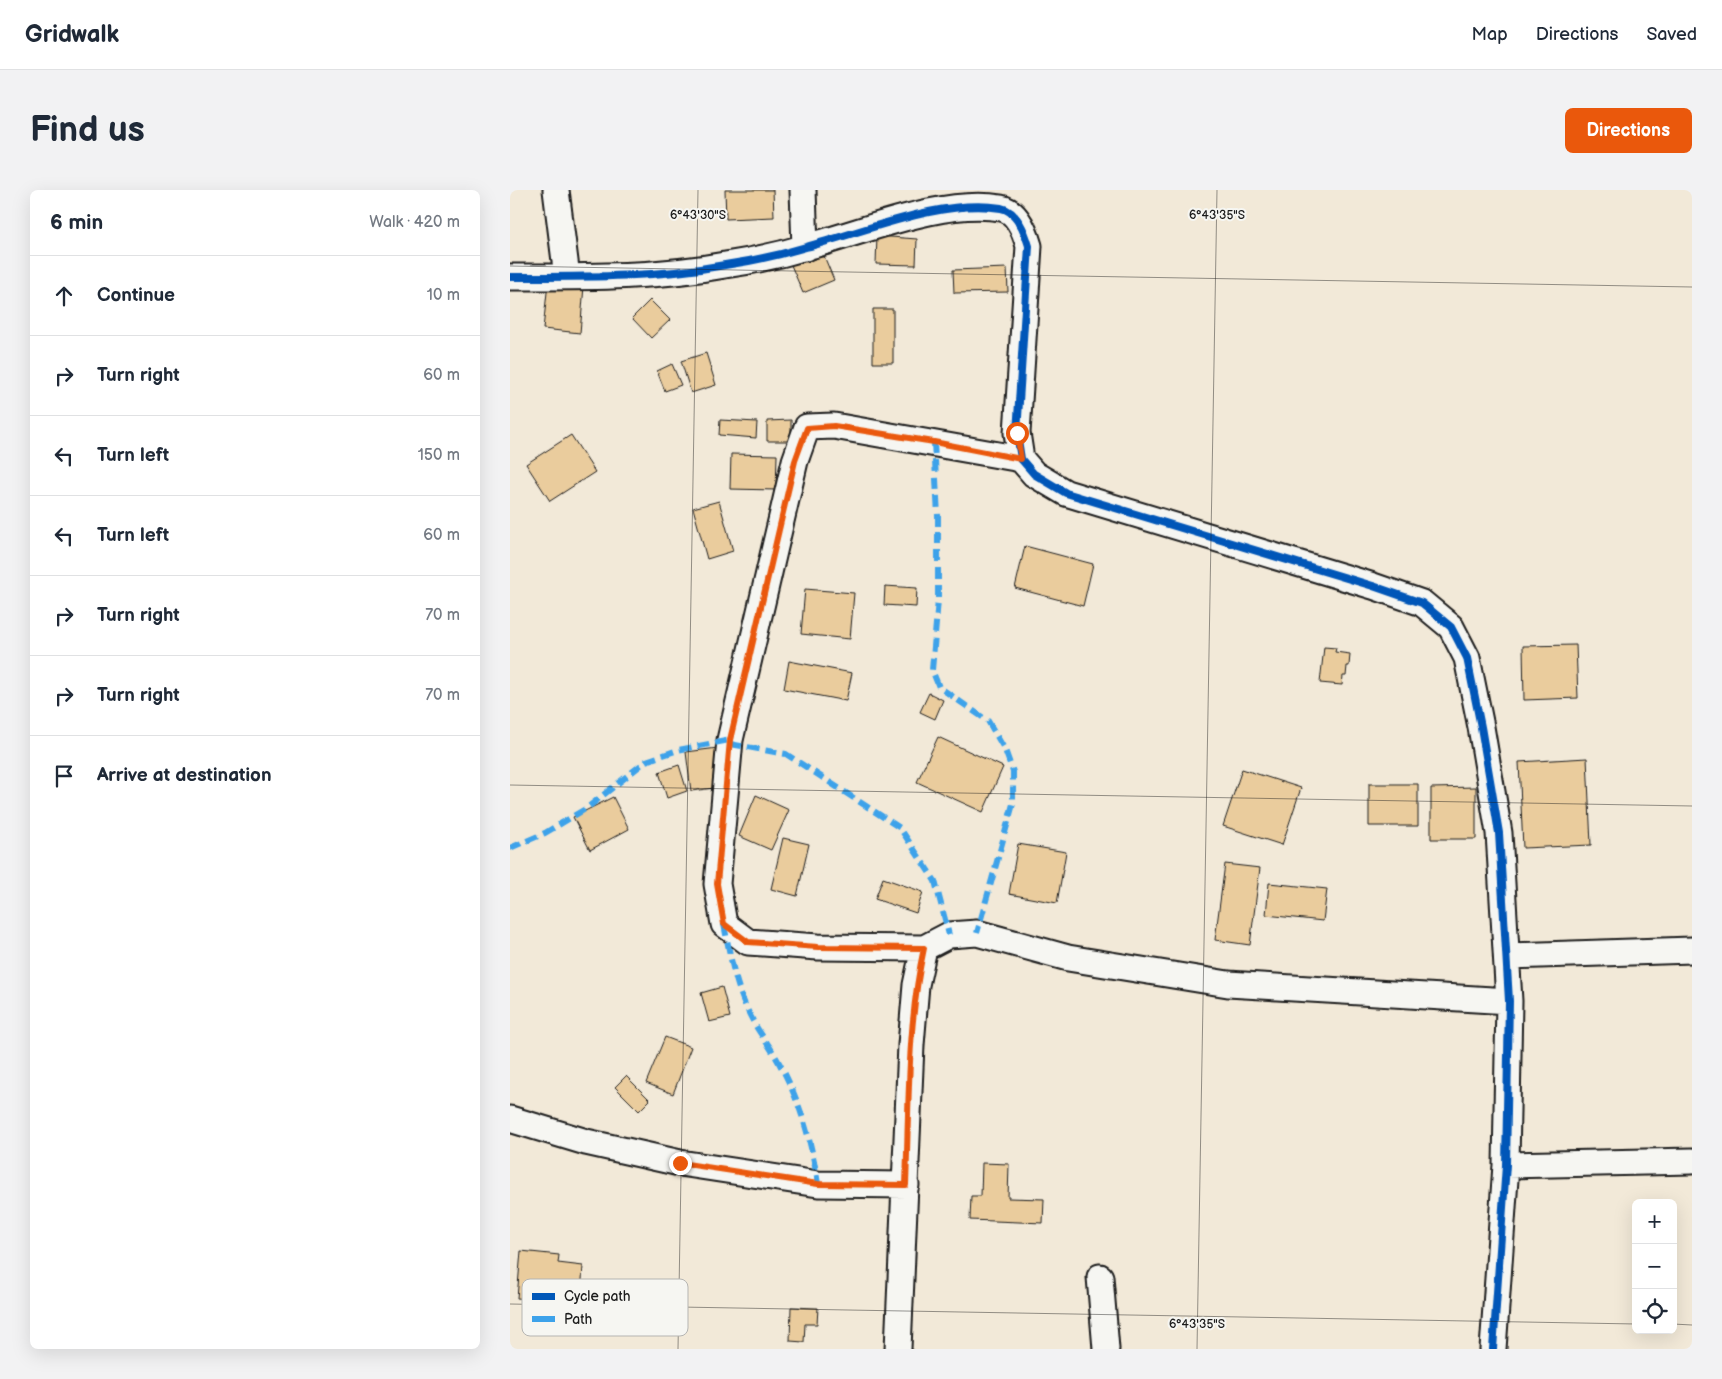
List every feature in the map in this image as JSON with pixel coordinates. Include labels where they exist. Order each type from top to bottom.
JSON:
[{"type":"street","points":[[556,190],[567,277]]},
{"type":"street","points":[[803,190],[805,248]]},
{"type":"street","points":[[510,277],[647,274],[725,265],[805,248],[888,223],[950,208],[979,206],[1004,209],[1015,217],[1026,232],[1029,246],[1017,433],[1021,459],[1034,474],[1066,493],[1390,591],[1422,603],[1451,627],[1467,658],[1481,727],[1499,833],[1508,956],[1506,1165],[1493,1349]]},
{"type":"street","points":[[1021,459],[934,442],[834,426],[807,428],[795,461],[730,740],[717,884],[724,924],[748,942],[818,947],[924,948],[949,935],[978,933],[1068,958],[1228,984],[1509,1001]]},
{"type":"street","points":[[898,1349],[912,1037],[916,985],[924,948]]},
{"type":"street","points":[[1508,956],[1692,950]]},
{"type":"street","points":[[510,1119],[586,1142],[680,1163],[818,1184],[906,1185]]},
{"type":"street","points":[[1506,1165],[1692,1161]]},
{"type":"street","points":[[1100,1277],[1106,1349]]},
{"type":"building","points":[[725,190],[773,190],[774,217],[726,219]]},
{"type":"building","points":[[877,236],[917,239],[916,265],[876,264]]},
{"type":"building","points":[[819,244],[834,280],[803,293],[788,258]]},
{"type":"building","points":[[1007,268],[1008,292],[954,293],[953,270]]},
{"type":"building","points":[[548,283],[584,286],[580,333],[543,329]]},
{"type":"building","points":[[650,300],[670,320],[651,338],[632,318]]},
{"type":"building","points":[[873,309],[893,309],[893,363],[873,363]]},
{"type":"building","points":[[706,353],[716,385],[691,393],[681,361]]},
{"type":"building","points":[[672,364],[681,385],[665,391],[657,371]]},
{"type":"building","points":[[720,420],[757,422],[756,438],[719,435]]},
{"type":"building","points":[[791,420],[791,441],[767,441],[767,421]]},
{"type":"building","points":[[571,435],[595,472],[550,501],[526,464]]},
{"type":"building","points":[[731,454],[777,455],[776,490],[730,489]]},
{"type":"building","points":[[719,501],[733,551],[707,559],[693,508]]},
{"type":"building","points":[[1025,546],[1093,564],[1083,606],[1015,588]]},
{"type":"building","points":[[885,586],[917,588],[916,607],[884,605]]},
{"type":"building","points":[[805,589],[854,593],[850,639],[801,634]]},
{"type":"building","points":[[1576,645],[1578,698],[1524,700],[1523,646]]},
{"type":"building","points":[[1324,647],[1336,648],[1335,652],[1350,654],[1349,666],[1347,666],[1346,676],[1343,676],[1342,685],[1320,683]]},
{"type":"building","points":[[789,661],[852,673],[846,701],[784,689]]},
{"type":"building","points":[[929,693],[943,700],[935,719],[920,712]]},
{"type":"building","points":[[938,737],[1003,767],[983,812],[917,782]]},
{"type":"building","points":[[718,748],[723,787],[691,791],[686,752]]},
{"type":"building","points":[[1587,758],[1591,845],[1523,848],[1519,762]]},
{"type":"building","points":[[679,765],[687,791],[667,798],[659,772]]},
{"type":"building","points":[[1242,769],[1301,788],[1282,845],[1223,826]]},
{"type":"building","points":[[1369,784],[1418,784],[1418,826],[1369,826]]},
{"type":"building","points":[[1476,787],[1476,839],[1431,839],[1431,788]]},
{"type":"building","points":[[756,795],[789,810],[771,850],[739,836]]},
{"type":"building","points":[[613,797],[629,829],[590,850],[573,817]]},
{"type":"building","points":[[783,838],[809,844],[797,896],[771,889]]},
{"type":"building","points":[[1018,844],[1066,852],[1057,903],[1009,894]]},
{"type":"building","points":[[1225,864],[1260,868],[1250,945],[1215,940]]},
{"type":"building","points":[[883,878],[923,892],[916,913],[875,899]]},
{"type":"building","points":[[1269,883],[1327,889],[1323,921],[1266,915]]},
{"type":"building","points":[[722,987],[730,1017],[709,1022],[701,993]]},
{"type":"building","points":[[665,1037],[691,1047],[673,1094],[646,1083]]},
{"type":"building","points":[[626,1076],[650,1100],[639,1111],[615,1087]]},
{"type":"building","points":[[982,1163],[1009,1164],[1008,1198],[1044,1199],[1043,1223],[970,1220],[971,1196],[981,1196]]},
{"type":"building","points":[[521,1251],[559,1255],[558,1263],[583,1266],[582,1279],[522,1279],[522,1298],[517,1298]]},
{"type":"building","points":[[791,1307],[818,1308],[817,1324],[805,1324],[804,1342],[790,1341]]},
{"type":"marked path","points":[[934,442],[938,516],[938,600],[932,670],[939,687],[988,721],[1005,750],[1013,772],[1013,804],[977,933]]},
{"type":"marked path","points":[[510,848],[545,833],[587,808],[646,761],[678,750],[730,740]]},
{"type":"marked path","points":[[730,744],[786,754],[900,828],[935,881],[949,935]]},
{"type":"marked path","points":[[724,924],[734,973],[746,1008],[782,1069],[797,1101],[812,1150],[818,1184]]},
{"type":"cycle path","points":[[510,277],[645,275],[698,269],[776,255],[929,212],[978,206],[1007,210],[1020,223],[1029,246],[1017,433],[1021,459],[1034,474],[1066,493],[1373,586],[1422,603],[1451,627],[1467,658],[1499,833],[1509,1001],[1506,1165],[1493,1349]]},
{"type":"route","points":[[680,1163],[818,1184],[906,1185],[911,1045],[916,985],[924,948],[818,947],[748,942],[724,924],[717,884],[730,740],[795,461],[807,428],[834,426],[934,442],[1021,459],[1017,433]]}]
